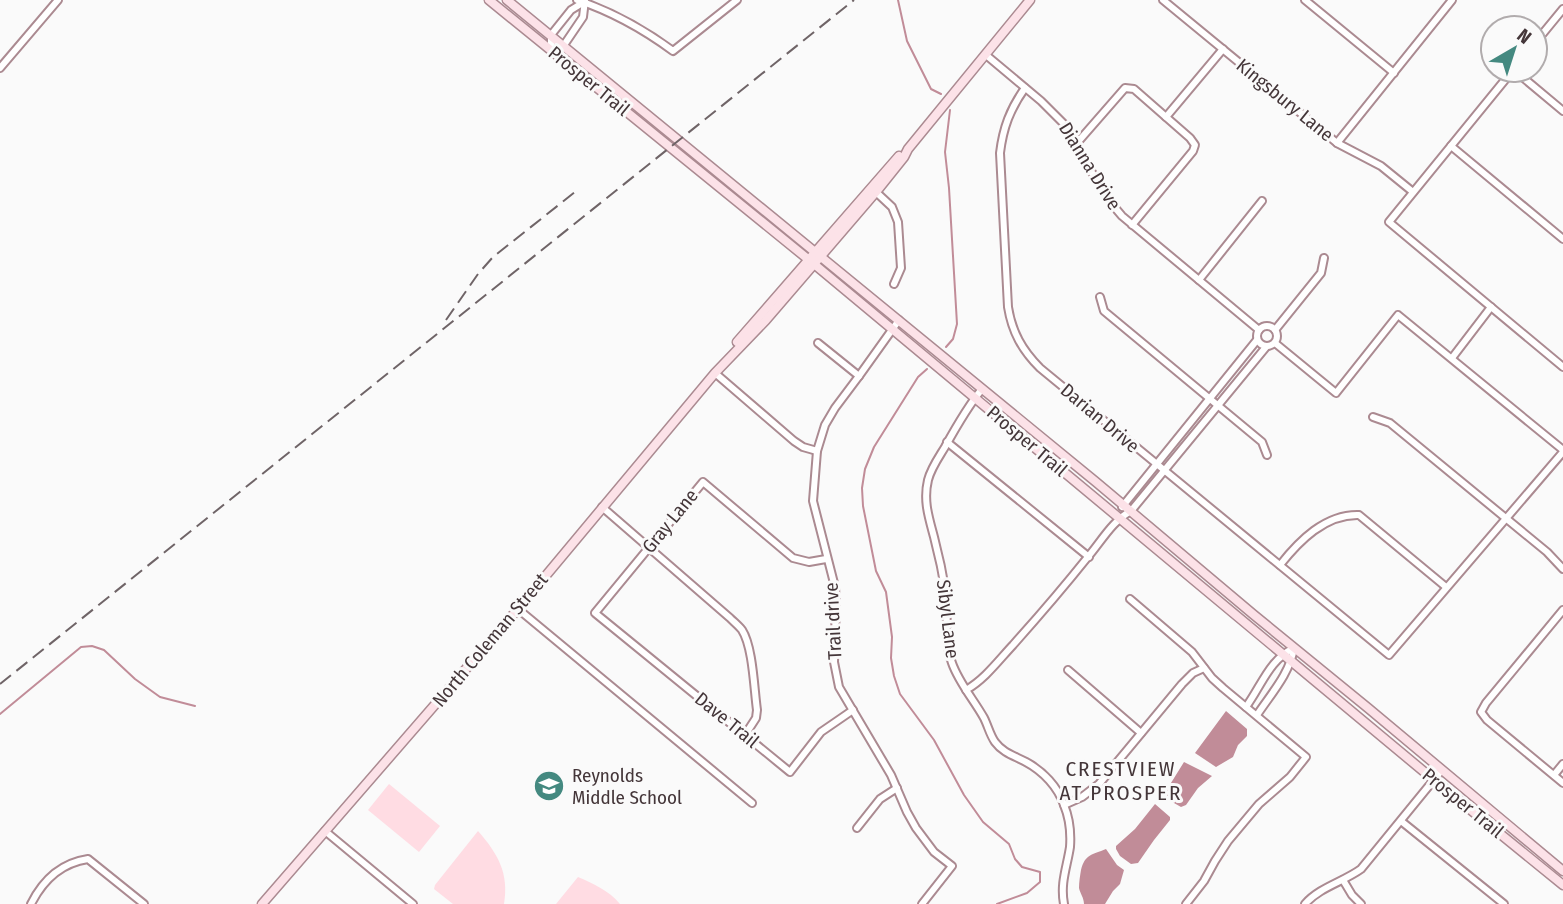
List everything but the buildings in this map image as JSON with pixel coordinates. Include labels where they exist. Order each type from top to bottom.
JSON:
[{"type":"main road","name":"Prosper Trail","points":[[489,0],[812,262],[1563,885]]},
{"type":"main road","name":"Prosper Trail","points":[[507,0],[1131,510],[1563,871]]},
{"type":"main road","name":"North Coleman Street","points":[[262,904],[518,609],[715,373],[724,358],[818,255],[1030,0]]},
{"type":"main road","name":"North Coleman Street","points":[[818,255],[876,192],[905,157],[908,149]]},
{"type":"street","points":[[0,68],[58,0]]},
{"type":"street","points":[[582,1],[638,27],[673,51],[736,0]]},
{"type":"street","name":"Kingsbury Lane","points":[[1163,0],[1337,143],[1381,166],[1413,192]]},
{"type":"street","points":[[1305,0],[1394,73]]},
{"type":"street","points":[[582,1],[583,17],[564,46],[551,50],[551,36],[571,10],[582,1]]},
{"type":"street","points":[[1337,143],[1450,1]]},
{"type":"street","points":[[1549,26],[1563,9]]},
{"type":"street","points":[[1166,117],[1223,49]]},
{"type":"street","name":"Dianna Drive","points":[[986,55],[1059,117],[1111,203],[1132,225],[1259,330]]},
{"type":"street","points":[[1502,84],[1389,222],[1563,367]]},
{"type":"street","points":[[1530,84],[1563,111]]},
{"type":"street","name":"Darian Drive","points":[[1025,88],[1008,117],[1000,153],[1008,307],[1013,331],[1040,368],[1389,655],[1446,587]]},
{"type":"street","points":[[1077,143],[1125,88],[1134,89],[1195,145],[1193,151],[1132,225]]},
{"type":"street","points":[[1451,146],[1563,239]]},
{"type":"street","points":[[876,192],[892,207],[898,222],[901,268],[894,284]]},
{"type":"street","points":[[1199,280],[1262,201]]},
{"type":"street","points":[[1275,330],[1321,273],[1324,258]]},
{"type":"street","points":[[1100,297],[1104,311],[1262,442],[1267,454]]},
{"type":"street","points":[[1452,358],[1491,307]]},
{"type":"street","points":[[1275,343],[1336,393],[1398,315],[1563,451],[1446,587],[1359,515],[1334,520],[1315,530],[1298,543],[1280,565]]},
{"type":"street","name":"Trail drive","points":[[899,320],[825,425],[817,451],[813,501],[835,587],[834,662],[839,687],[882,758],[916,828],[934,852],[952,866],[922,904]]},
{"type":"street","points":[[966,690],[985,675],[1027,629],[1089,557],[1119,517],[1131,510],[1266,347],[1275,343],[1278,337],[1273,327],[1266,326],[1259,330],[1257,340],[1122,504],[1119,517]]},
{"type":"street","points":[[1257,340],[1266,347]]},
{"type":"street","points":[[818,343],[859,376]]},
{"type":"street","points":[[715,373],[794,441],[817,451]]},
{"type":"street","name":"Sibyl Lane","points":[[982,388],[934,464],[928,480],[927,516],[944,585],[952,663],[997,745],[1044,775],[1064,804],[1070,835],[1069,854],[1062,880],[1065,904]]},
{"type":"street","points":[[1373,417],[1390,423],[1547,552],[1563,569]]},
{"type":"street","points":[[947,442],[1089,557]]},
{"type":"street","name":"Gray Lane","points":[[595,613],[703,482],[793,558],[809,562],[827,559]]},
{"type":"street","points":[[602,507],[741,629],[749,651],[757,710],[756,718],[745,736]]},
{"type":"street","points":[[1130,599],[1192,652],[1223,688],[1306,757],[1290,777],[1259,804],[1236,832],[1186,904]]},
{"type":"street","points":[[518,609],[752,803]]},
{"type":"street","points":[[1563,610],[1481,712],[1487,720],[1563,783]]},
{"type":"street","name":"Dave Trail","points":[[595,613],[790,772],[821,732],[853,710]]},
{"type":"street","points":[[1246,707],[1272,665],[1282,654],[1294,648]]},
{"type":"street","points":[[1257,715],[1292,662],[1294,648]]},
{"type":"street","points":[[1064,804],[1082,797],[1099,783],[1182,684],[1203,667]]},
{"type":"street","points":[[1068,670],[1141,733]]},
{"type":"street","points":[[1258,689],[1270,696]]},
{"type":"street","points":[[1554,775],[1563,764]]},
{"type":"street","points":[[1305,904],[1316,894],[1361,869],[1441,771]]},
{"type":"street","points":[[857,828],[880,799],[897,788]]},
{"type":"street","points":[[1401,821],[1504,904]]},
{"type":"street","points":[[325,831],[413,904]]},
{"type":"street","points":[[31,904],[49,877],[74,861],[88,859],[144,904]]},
{"type":"street","points":[[1343,880],[1361,904]]},
{"type":"shaded area","points":[[1226,711],[1247,729],[1247,736],[1238,745],[1233,757],[1216,767],[1195,753]]},
{"type":"shaded area","points":[[1184,762],[1212,776],[1198,788],[1186,805],[1181,807],[1167,799],[1166,791]]},
{"type":"shaded area","points":[[389,784],[440,826],[419,852],[368,810]]},
{"type":"shaded area","points":[[1155,804],[1170,820],[1138,863],[1131,864],[1120,856],[1116,846],[1135,829]]},
{"type":"shaded area","points":[[478,831],[500,864],[505,883],[504,904],[453,904],[434,889]]},
{"type":"shaded area","points":[[1106,849],[1124,870],[1120,884],[1105,904],[1084,904],[1079,888],[1083,865],[1090,856]]},
{"type":"shaded area","points":[[578,877],[606,891],[620,904],[556,904]]},
{"type":"waterway","points":[[898,0],[907,41],[931,89],[941,94]]},
{"type":"waterway","points":[[946,347],[953,339],[957,324],[945,152],[950,110]]},
{"type":"waterway","points":[[927,369],[918,377],[874,447],[865,469],[863,506],[876,571],[886,592],[892,637],[891,658],[900,694],[934,740],[964,795],[983,822],[1009,844],[1015,859],[1022,867],[1040,872],[1040,882],[1027,893],[997,904]]},
{"type":"waterway","points":[[0,714],[81,647],[92,646],[104,650],[135,679],[160,697],[195,706]]},
{"type":"railway","points":[[0,684],[854,0]]},
{"type":"railway","points":[[446,320],[493,257],[575,192]]},
{"type":"place","name":"Reynolds Middle School","points":[[549,786]]},
{"type":"district","name":"CRESTVIEW AT PROSPER","points":[[1121,781]]}]
